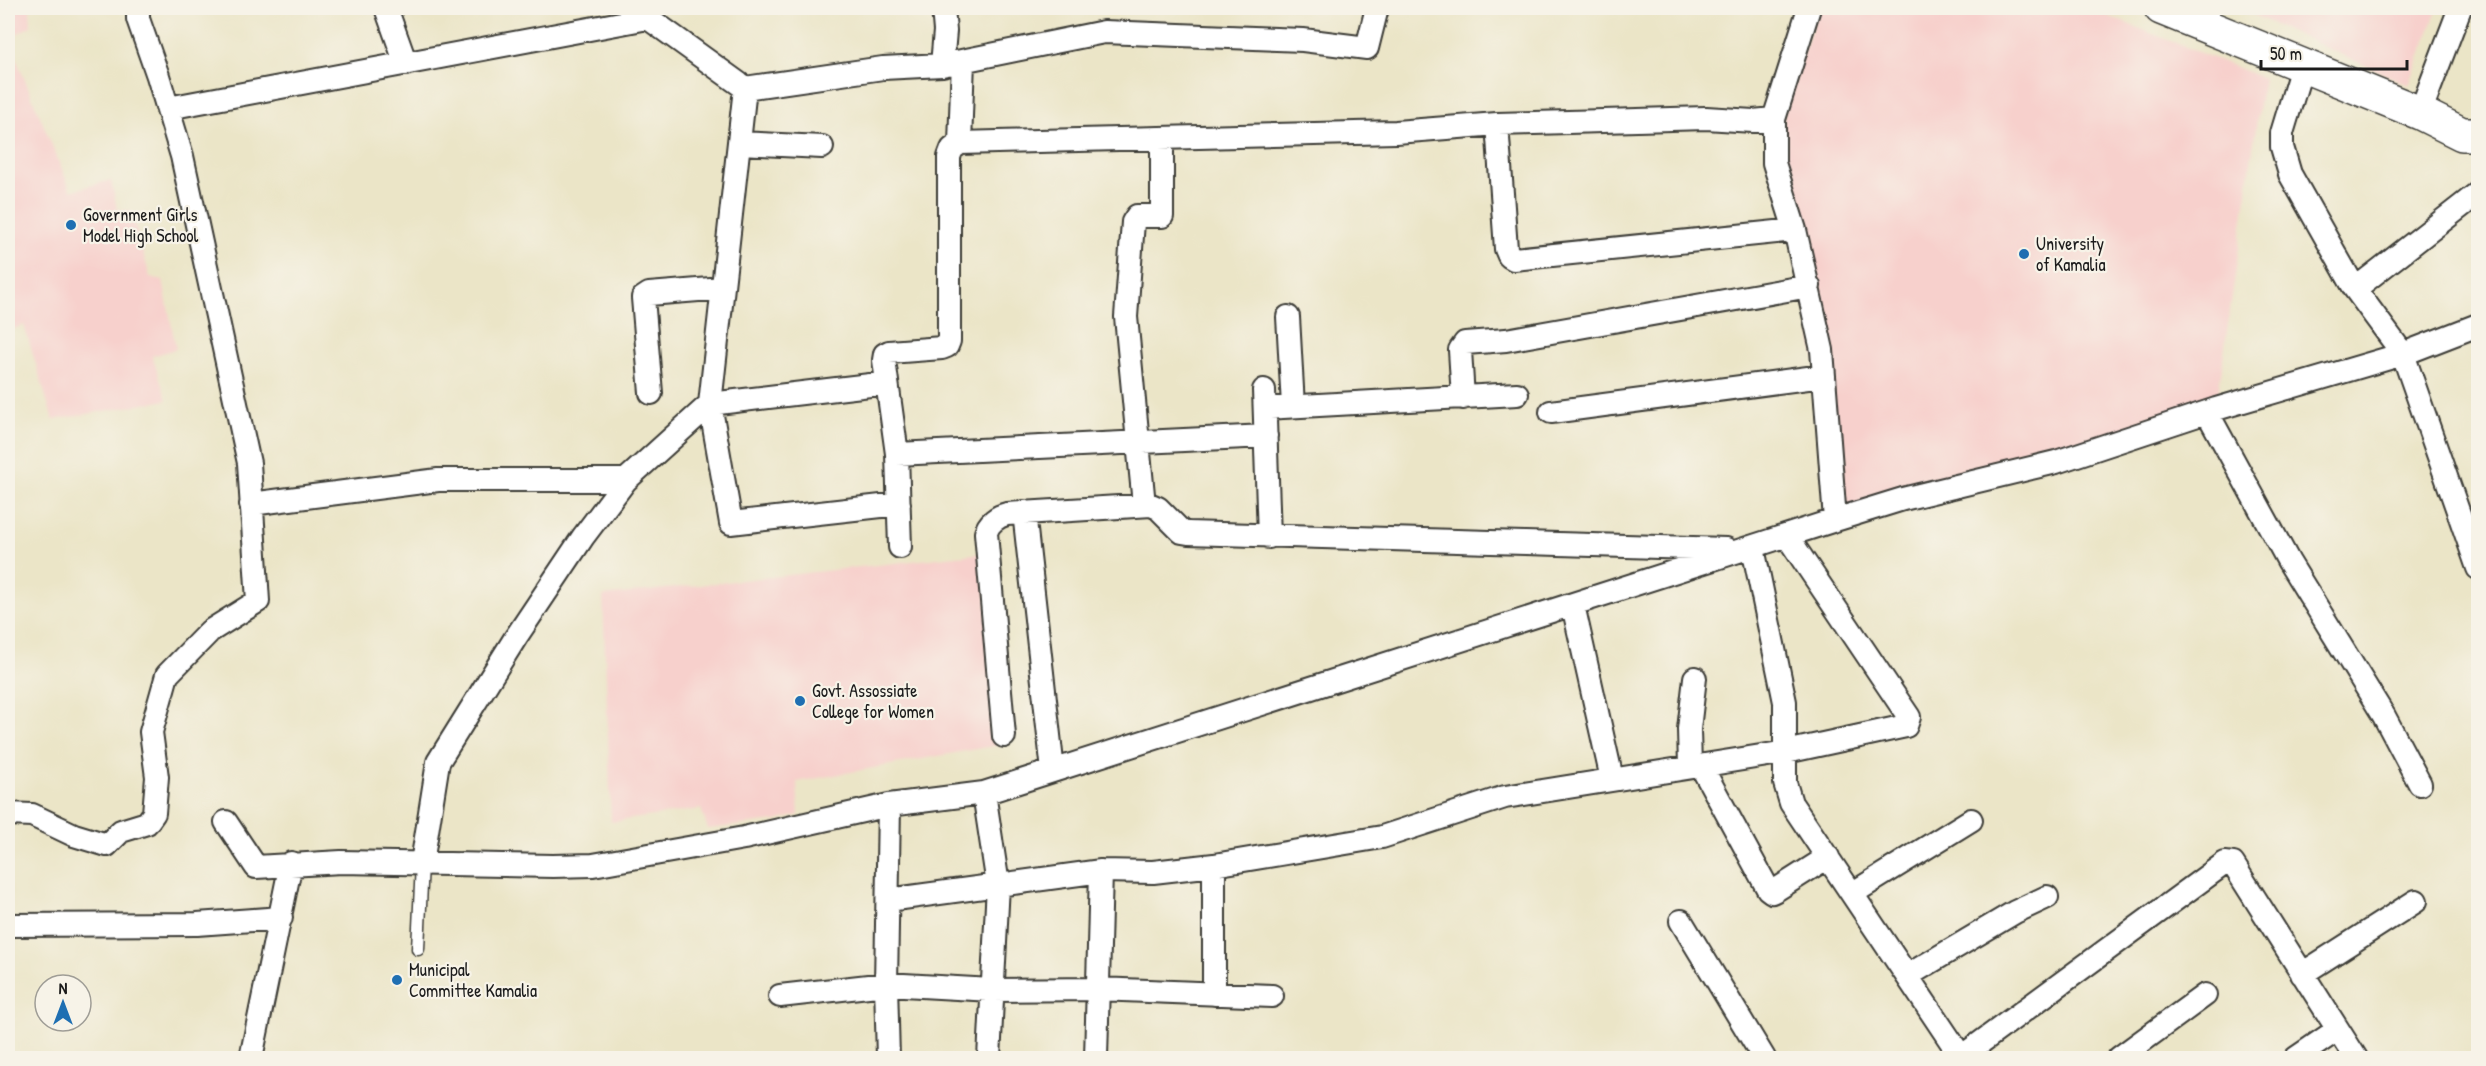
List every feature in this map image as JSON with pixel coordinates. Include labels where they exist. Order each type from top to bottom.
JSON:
[{"type":"main road","points":[[2162,8],[2302,67],[2420,113],[2473,140]]},
{"type":"street","points":[[8,814],[32,815],[74,835],[107,845],[121,831],[147,823],[154,813],[157,777],[151,732],[167,675],[210,631],[258,601],[249,463],[182,156],[138,19],[138,8]]},
{"type":"street","points":[[386,8],[406,64]]},
{"type":"street","points":[[943,8],[952,63],[960,143]]},
{"type":"street","points":[[168,108],[648,18],[745,88],[883,68],[952,63],[1104,32],[1303,40],[1366,48],[1377,8]]},
{"type":"street","points":[[1809,8],[1774,119],[1774,164],[1809,286],[1822,350],[1835,520]]},
{"type":"street","points":[[2420,113],[2460,8]]},
{"type":"street","points":[[2302,67],[2282,133],[2282,147],[2290,174],[2355,289],[2403,354],[2478,568]]},
{"type":"street","points":[[745,88],[710,404],[731,523],[899,504]]},
{"type":"street","points":[[900,547],[897,454],[885,354],[942,348],[947,346],[949,341],[949,157],[952,148],[960,143],[1396,132],[1497,124],[1706,118],[1753,121],[1774,119]]},
{"type":"street","points":[[1497,124],[1506,249],[1509,256],[1514,258],[1794,230]]},
{"type":"street","points":[[1144,505],[1126,317],[1133,222],[1137,216],[1162,216],[1162,139]]},
{"type":"street","points":[[739,143],[822,147]]},
{"type":"street","points":[[2355,289],[2478,193]]},
{"type":"street","points":[[1463,398],[1460,350],[1465,343],[1506,340],[1809,286]]},
{"type":"street","points":[[651,393],[643,298],[649,294],[723,288]]},
{"type":"street","points":[[1288,317],[1293,406]]},
{"type":"street","points":[[226,822],[256,867],[291,863],[422,862],[593,865],[744,838],[889,805],[984,793],[1835,520],[1904,499],[2056,462],[2207,412],[2403,354],[2478,325]]},
{"type":"street","points":[[1551,412],[1823,376]]},
{"type":"street","points":[[422,862],[438,762],[516,637],[583,537],[626,480],[710,404],[887,383]]},
{"type":"street","points":[[1269,537],[1264,399],[1293,406],[1516,394]]},
{"type":"street","points":[[2207,412],[2289,562],[2384,716],[2420,784]]},
{"type":"street","points":[[897,454],[1266,436]]},
{"type":"street","points":[[251,504],[438,480],[626,480]]},
{"type":"street","points":[[1004,736],[986,533],[989,525],[999,516],[1024,512],[1144,505],[1155,506],[1182,532],[1188,533],[1750,549]]},
{"type":"street","points":[[1024,512],[1053,771]]},
{"type":"street","points":[[888,900],[1101,871],[1154,872],[1214,865],[1382,837],[1504,797],[1786,752],[1906,726],[1909,717],[1787,536]]},
{"type":"street","points":[[1750,549],[1784,693],[1785,783],[1791,803],[1961,1058],[2225,863],[2233,864],[2356,1059]]},
{"type":"street","points":[[1573,605],[1612,779]]},
{"type":"street","points":[[1695,678],[1689,729],[1695,766],[1768,889],[1772,892],[1776,890],[1828,857]]},
{"type":"street","points":[[984,793],[998,885],[989,1059]]},
{"type":"street","points":[[888,1059],[886,984],[889,805]]},
{"type":"street","points":[[1853,893],[1971,820]]},
{"type":"street","points":[[251,1059],[291,863]]},
{"type":"street","points":[[1214,865],[1214,994]]},
{"type":"street","points":[[1096,1059],[1101,871]]},
{"type":"street","points":[[1907,976],[2015,912],[2047,897]]},
{"type":"street","points":[[2302,974],[2416,901]]},
{"type":"street","points":[[8,925],[197,924],[281,918]]},
{"type":"street","points":[[1681,921],[1764,1059]]},
{"type":"street","points":[[780,996],[886,984],[992,990],[1098,989],[1272,996]]},
{"type":"street","points":[[2119,1059],[2205,995]]},
{"type":"street","points":[[2296,1059],[2337,1030]]},
{"type":"lane","points":[[418,949],[422,862]]},
{"type":"shaded area","points":[[8,8],[30,8],[31,26],[8,39]]},
{"type":"shaded area","name":"University of Kamalia","points":[[1818,8],[2088,8],[2263,78],[2216,409],[1840,511],[1783,164],[1783,118]]},
{"type":"shaded area","points":[[2238,8],[2438,8],[2409,85]]},
{"type":"shaded area","name":"Government Girls Model High School","points":[[8,39],[71,191],[111,180],[117,209],[131,211],[150,277],[163,280],[176,349],[152,356],[167,400],[53,420],[24,325],[8,331]]},
{"type":"shaded area","name":"Govt. Assossiate College for Women","points":[[983,553],[998,745],[797,782],[799,815],[776,821],[708,829],[701,809],[611,822],[603,596]]},
{"type":"place","name":"Government Girls Model High School","points":[[71,225]]},
{"type":"place","name":"University of Kamalia","points":[[2024,254]]},
{"type":"place","name":"Govt. Assossiate College for Women","points":[[800,701]]},
{"type":"place","name":"Municipal Committee Kamalia","points":[[397,980]]}]
